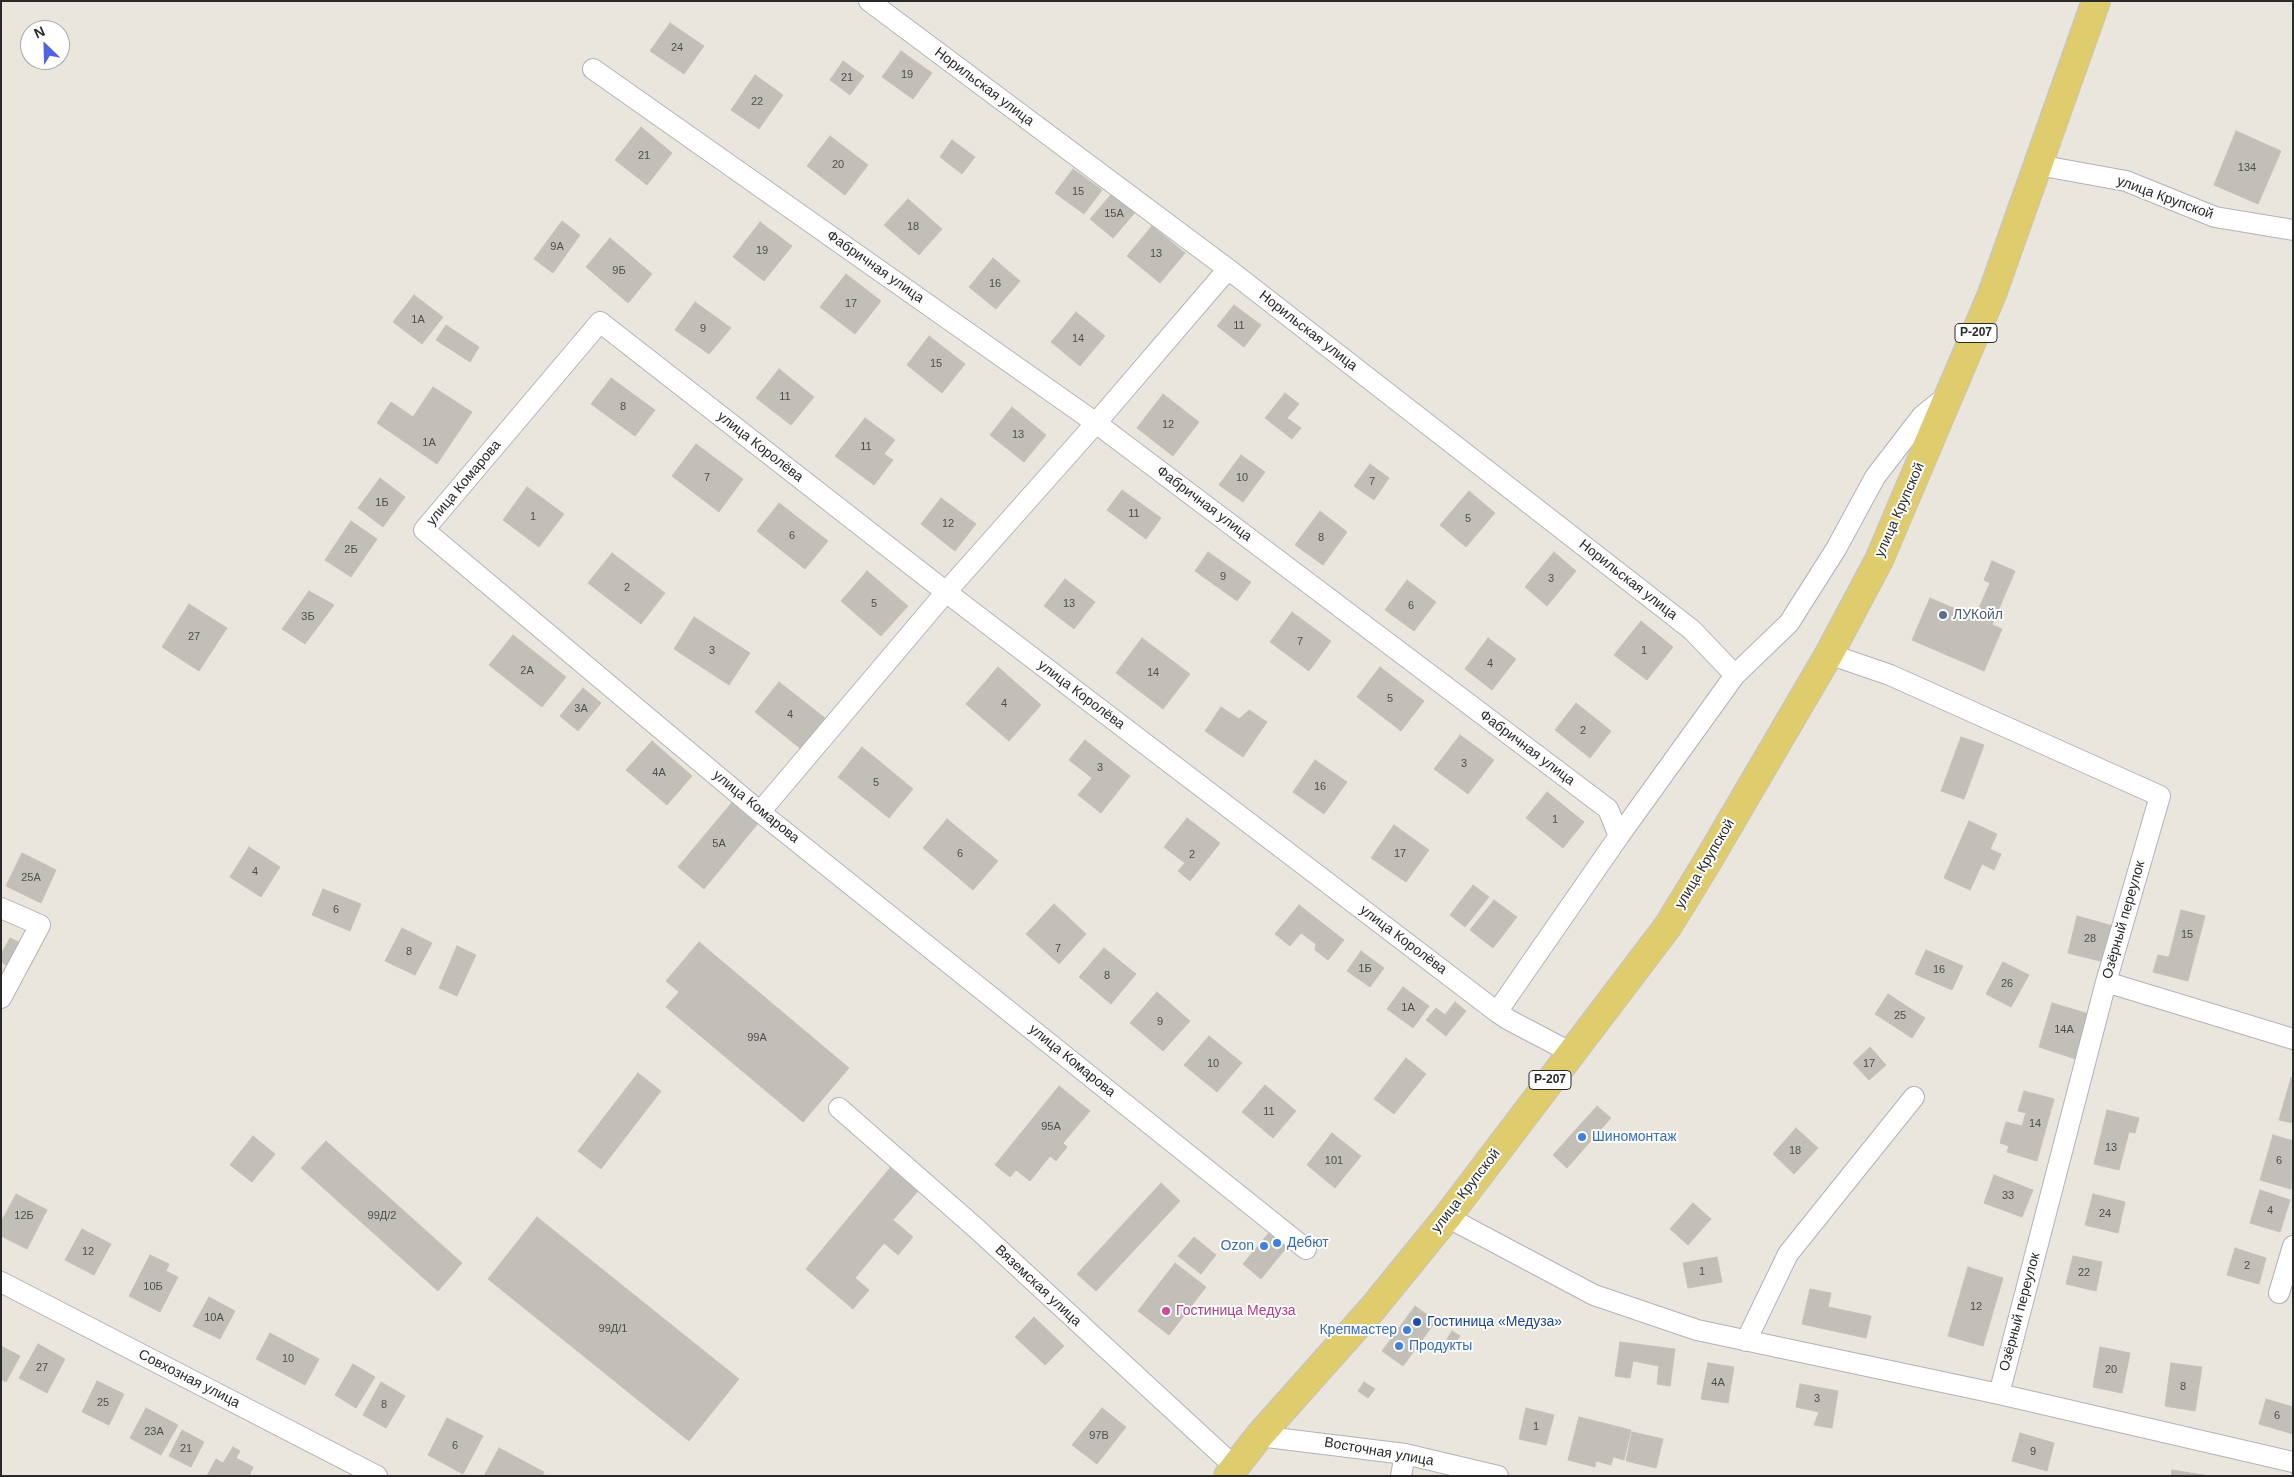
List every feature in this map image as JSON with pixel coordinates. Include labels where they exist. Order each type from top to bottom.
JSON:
[{"type":"main road","name":"улица Крупской","points":[[1231,1471],[1259,1436],[1373,1308],[1447,1217],[1668,926],[1829,654],[1879,560],[1952,392],[1992,294],[2096,1]]},
{"type":"street","name":"Норильская улица","points":[[869,1],[1228,269],[1692,630],[1735,675]]},
{"type":"street","name":"Фабричная улица","points":[[593,69],[1096,423],[1608,809],[1619,836]]},
{"type":"street","name":"улица Крупской","points":[[2038,165],[2126,181],[2215,217],[2293,230]]},
{"type":"street","points":[[760,812],[946,592],[1096,423],[1228,269]]},
{"type":"street","name":"улица Королёва","points":[[600,322],[946,592],[1497,1012],[1572,1053]]},
{"type":"street","name":"улица Комарова","points":[[600,322],[424,530],[760,812],[1306,1249]]},
{"type":"street","points":[[1497,1012],[1619,836],[1735,675],[1789,623],[1836,549],[1876,477],[1922,416],[1952,392]]},
{"type":"street","name":"Озёрный переулок","points":[[1829,654],[1890,675],[2160,796],[2106,982],[1999,1394]]},
{"type":"street","points":[[1,908],[40,925],[1,998]]},
{"type":"street","points":[[2106,982],[2293,1039]]},
{"type":"street","points":[[1746,1341],[1788,1254],[1914,1097]]},
{"type":"street","name":"Вяземская улица","points":[[839,1108],[977,1229],[1231,1471]]},
{"type":"street","points":[[1447,1217],[1594,1295],[1697,1330],[1999,1394],[2293,1462]]},
{"type":"street","points":[[2279,1293],[2293,1246]]},
{"type":"street","name":"Совхозная улица","points":[[1,1282],[377,1476]]},
{"type":"street","name":"Восточная улица","points":[[1259,1436],[1405,1454],[1498,1476]]},
{"type":"street","points":[[1401,1476],[1405,1454]]},
{"type":"building","points":[[670,23],[704,46],[684,74],[650,51]]},
{"type":"building","points":[[901,51],[932,73],[913,99],[882,77]]},
{"type":"building","points":[[843,61],[864,76],[850,95],[830,80]]},
{"type":"building","points":[[755,75],[783,95],[759,129],[731,110]]},
{"type":"building","points":[[641,127],[672,153],[647,185],[615,160]]},
{"type":"building","points":[[2236,131],[2281,151],[2258,204],[2214,185]]},
{"type":"building","points":[[830,136],[868,165],[845,195],[807,166]]},
{"type":"building","points":[[952,140],[975,157],[962,174],[940,157]]},
{"type":"building","points":[[1073,169],[1102,190],[1084,214],[1055,193]]},
{"type":"building","points":[[1115,190],[1138,209],[1113,238],[1090,219]]},
{"type":"building","points":[[908,199],[942,229],[919,255],[884,225]]},
{"type":"building","points":[[562,221],[580,235],[553,273],[534,259]]},
{"type":"building","points":[[760,222],[792,246],[764,281],[733,257]]},
{"type":"building","points":[[1152,226],[1185,253],[1160,283],[1127,256]]},
{"type":"building","points":[[610,238],[652,274],[628,303],[586,267]]},
{"type":"building","points":[[993,258],[1020,281],[996,309],[969,287]]},
{"type":"building","points":[[846,274],[881,301],[855,334],[820,307]]},
{"type":"building","points":[[414,295],[443,317],[422,344],[393,322]]},
{"type":"building","points":[[695,302],[731,328],[709,354],[675,330]]},
{"type":"building","points":[[1234,305],[1261,325],[1244,347],[1217,326]]},
{"type":"building","points":[[1076,312],[1105,336],[1080,366],[1051,342]]},
{"type":"building","points":[[446,325],[479,347],[470,362],[436,340]]},
{"type":"building","points":[[929,336],[965,364],[942,393],[907,365]]},
{"type":"building","points":[[779,369],[814,397],[791,425],[756,398]]},
{"type":"building","points":[[611,378],[655,410],[635,436],[591,404]]},
{"type":"building","points":[[433,387],[472,412],[437,464],[377,423],[391,402],[413,417]]},
{"type":"building","points":[[1285,393],[1299,404],[1287,418],[1301,428],[1292,439],[1265,418]]},
{"type":"building","points":[[1163,394],[1199,422],[1173,456],[1137,428]]},
{"type":"building","points":[[1012,407],[1046,435],[1024,462],[990,435]]},
{"type":"building","points":[[865,418],[895,440],[884,454],[893,460],[874,485],[835,456]]},
{"type":"building","points":[[696,444],[743,479],[719,512],[672,476]]},
{"type":"building","points":[[1241,455],[1265,472],[1243,502],[1219,485]]},
{"type":"building","points":[[1370,464],[1389,478],[1374,500],[1354,486]]},
{"type":"building","points":[[380,478],[405,497],[383,527],[358,508]]},
{"type":"building","points":[[527,487],[564,514],[539,547],[503,520]]},
{"type":"building","points":[[1122,490],[1161,518],[1146,539],[1107,510]]},
{"type":"building","points":[[1469,491],[1495,513],[1466,547],[1440,525]]},
{"type":"building","points":[[941,498],[976,524],[955,551],[921,524]]},
{"type":"building","points":[[779,503],[828,541],[805,569],[757,531]]},
{"type":"building","points":[[1320,511],[1347,532],[1323,565],[1295,545]]},
{"type":"building","points":[[351,521],[377,539],[351,577],[325,560]]},
{"type":"building","points":[[1208,552],[1251,582],[1237,601],[1195,571]]},
{"type":"building","points":[[1554,552],[1576,571],[1547,606],[1525,587]]},
{"type":"building","points":[[612,553],[665,593],[641,624],[588,583]]},
{"type":"building","points":[[1992,561],[2015,571],[1992,625],[1975,617],[1990,583],[1984,580]]},
{"type":"building","points":[[867,571],[908,606],[881,636],[841,601]]},
{"type":"building","points":[[1065,579],[1095,602],[1074,629],[1044,606]]},
{"type":"building","points":[[1407,580],[1436,602],[1414,631],[1385,610]]},
{"type":"building","points":[[309,591],[334,605],[305,644],[282,629]]},
{"type":"building","points":[[1930,598],[2002,629],[1984,671],[1912,640]]},
{"type":"building","points":[[189,604],[227,628],[199,671],[162,647]]},
{"type":"building","points":[[1292,612],[1331,641],[1309,671],[1270,642]]},
{"type":"building","points":[[694,617],[750,653],[729,685],[674,649]]},
{"type":"building","points":[[1641,621],[1673,647],[1647,680],[1614,655]]},
{"type":"building","points":[[513,635],[566,677],[542,707],[489,665]]},
{"type":"building","points":[[1142,638],[1190,674],[1163,709],[1116,673]]},
{"type":"building","points":[[1488,638],[1516,659],[1492,690],[1465,669]]},
{"type":"building","points":[[998,667],[1041,705],[1009,741],[966,704]]},
{"type":"building","points":[[1380,667],[1424,701],[1401,731],[1357,697]]},
{"type":"building","points":[[779,682],[825,718],[801,749],[755,712]]},
{"type":"building","points":[[583,688],[601,703],[578,731],[560,716]]},
{"type":"building","points":[[1576,703],[1611,731],[1590,758],[1555,730]]},
{"type":"building","points":[[1221,707],[1239,719],[1249,710],[1267,722],[1243,757],[1205,731]]},
{"type":"building","points":[[1460,735],[1494,760],[1468,794],[1434,769]]},
{"type":"building","points":[[1961,737],[1984,745],[1964,799],[1941,791]]},
{"type":"building","points":[[1085,740],[1130,776],[1101,813],[1078,795],[1092,778],[1069,760]]},
{"type":"building","points":[[652,741],[692,776],[667,805],[626,770]]},
{"type":"building","points":[[862,747],[913,789],[889,818],[838,777]]},
{"type":"building","points":[[1315,760],[1347,782],[1324,814],[1293,792]]},
{"type":"building","points":[[1547,792],[1584,822],[1563,848],[1526,818]]},
{"type":"building","points":[[734,800],[760,821],[704,889],[678,867]]},
{"type":"building","points":[[1187,818],[1220,843],[1190,881],[1178,871],[1185,863],[1164,847]]},
{"type":"building","points":[[947,819],[998,861],[973,890],[923,848]]},
{"type":"building","points":[[1969,821],[1997,834],[1990,849],[2001,854],[1994,870],[1982,864],[1970,890],[1944,878]]},
{"type":"building","points":[[1394,825],[1429,850],[1406,882],[1371,858]]},
{"type":"building","points":[[249,847],[280,867],[261,897],[230,877]]},
{"type":"building","points":[[22,853],[56,870],[41,903],[6,886]]},
{"type":"building","points":[[1473,885],[1489,897],[1465,927],[1450,915]]},
{"type":"building","points":[[323,889],[361,904],[350,931],[312,915]]},
{"type":"building","points":[[1494,900],[1517,917],[1493,948],[1470,930]]},
{"type":"building","points":[[1054,904],[1086,934],[1059,964],[1026,934]]},
{"type":"building","points":[[1299,905],[1344,940],[1328,960],[1315,950],[1316,944],[1301,933],[1290,946],[1275,934]]},
{"type":"building","points":[[2181,910],[2205,916],[2188,981],[2153,972],[2158,955],[2169,957]]},
{"type":"building","points":[[2077,916],[2113,926],[2104,962],[2068,953]]},
{"type":"building","points":[[402,928],[432,943],[415,975],[385,961]]},
{"type":"building","points":[[10,938],[25,945],[12,968],[1,962],[1,954]]},
{"type":"building","points":[[699,942],[849,1068],[803,1122],[666,1007],[679,992],[666,981]]},
{"type":"building","points":[[457,946],[476,955],[457,996],[439,988]]},
{"type":"building","points":[[1104,948],[1136,974],[1111,1004],[1079,977]]},
{"type":"building","points":[[1926,950],[1963,966],[1952,990],[1915,974]]},
{"type":"building","points":[[1361,951],[1384,968],[1370,987],[1347,971]]},
{"type":"building","points":[[2003,962],[2029,975],[2011,1007],[1986,994]]},
{"type":"building","points":[[1403,987],[1429,1006],[1413,1028],[1387,1009]]},
{"type":"building","points":[[1157,992],[1190,1021],[1163,1051],[1130,1023]]},
{"type":"building","points":[[1888,994],[1925,1018],[1912,1038],[1875,1014]]},
{"type":"building","points":[[1455,1002],[1466,1011],[1446,1036],[1426,1020],[1436,1008],[1445,1015]]},
{"type":"building","points":[[2052,1003],[2089,1014],[2076,1059],[2039,1047]]},
{"type":"building","points":[[1209,1036],[1242,1063],[1217,1092],[1184,1065]]},
{"type":"building","points":[[1870,1047],[1886,1065],[1869,1080],[1853,1063]]},
{"type":"building","points":[[1406,1058],[1426,1074],[1394,1114],[1374,1099]]},
{"type":"building","points":[[638,1073],[661,1091],[601,1169],[578,1151]]},
{"type":"building","points":[[2291,1078],[2293,1078],[2293,1123],[2279,1120]]},
{"type":"building","points":[[1265,1085],[1296,1111],[1273,1138],[1242,1112]]},
{"type":"building","points":[[1059,1086],[1090,1111],[1063,1143],[1067,1147],[1056,1161],[1050,1156],[1030,1181],[1016,1170],[1010,1177],[995,1165]]},
{"type":"building","points":[[2024,1091],[2054,1099],[2037,1161],[2007,1152],[2009,1146],[2000,1143],[2006,1122],[2022,1126],[2026,1113],[2018,1111]]},
{"type":"building","points":[[1597,1106],[1611,1118],[1567,1168],[1553,1155]]},
{"type":"building","points":[[2107,1110],[2139,1118],[2135,1133],[2129,1132],[2119,1170],[2094,1164]]},
{"type":"building","points":[[1796,1128],[1818,1148],[1794,1174],[1773,1154]]},
{"type":"building","points":[[1332,1133],[1361,1156],[1335,1188],[1307,1165]]},
{"type":"building","points":[[2273,1135],[2293,1141],[2291,1189],[2260,1180]]},
{"type":"building","points":[[253,1136],[275,1154],[252,1182],[230,1165]]},
{"type":"building","points":[[326,1141],[462,1263],[438,1291],[301,1168]]},
{"type":"building","points":[[890,1168],[918,1191],[893,1220],[913,1237],[898,1255],[884,1243],[855,1278],[869,1290],[853,1309],[806,1269]]},
{"type":"building","points":[[1994,1175],[2033,1190],[2022,1217],[1984,1203]]},
{"type":"building","points":[[1161,1183],[1180,1201],[1096,1291],[1077,1274]]},
{"type":"building","points":[[2260,1190],[2290,1200],[2280,1232],[2250,1223]]},
{"type":"building","points":[[16,1194],[47,1210],[27,1249],[1,1236],[1,1222]]},
{"type":"building","points":[[2093,1194],[2125,1202],[2118,1233],[2085,1225]]},
{"type":"building","points":[[1693,1203],[1711,1219],[1688,1245],[1670,1229]]},
{"type":"building","points":[[537,1217],[739,1379],[689,1441],[488,1279]]},
{"type":"building","points":[[82,1229],[111,1244],[94,1275],[65,1260]]},
{"type":"building","points":[[1272,1229],[1290,1243],[1261,1279],[1243,1264]]},
{"type":"building","points":[[1194,1237],[1216,1255],[1201,1274],[1178,1256]]},
{"type":"building","points":[[2235,1248],[2266,1258],[2259,1284],[2227,1275]]},
{"type":"building","points":[[150,1255],[169,1264],[166,1271],[178,1277],[160,1312],[129,1296]]},
{"type":"building","points":[[2073,1256],[2102,1262],[2096,1291],[2066,1284]]},
{"type":"building","points":[[1717,1257],[1722,1282],[1688,1288],[1683,1263]]},
{"type":"building","points":[[1175,1263],[1206,1287],[1169,1335],[1138,1311]]},
{"type":"building","points":[[1968,1267],[2003,1278],[1983,1346],[1948,1336]]},
{"type":"building","points":[[1810,1289],[1831,1293],[1828,1307],[1871,1316],[1866,1338],[1802,1324]]},
{"type":"building","points":[[209,1297],[235,1311],[220,1339],[193,1326]]},
{"type":"building","points":[[1415,1306],[1436,1321],[1403,1366],[1382,1351]]},
{"type":"building","points":[[1034,1317],[1064,1346],[1045,1365],[1015,1337]]},
{"type":"building","points":[[1452,1331],[1460,1336],[1454,1344],[1447,1339]]},
{"type":"building","points":[[270,1333],[319,1359],[305,1385],[256,1359]]},
{"type":"building","points":[[1620,1342],[1675,1349],[1670,1386],[1657,1384],[1659,1366],[1633,1361],[1630,1378],[1615,1376]]},
{"type":"building","points":[[38,1344],[65,1359],[47,1393],[19,1378]]},
{"type":"building","points":[[1,1346],[20,1356],[6,1382],[1,1379]]},
{"type":"building","points":[[2100,1347],[2130,1353],[2122,1393],[2093,1387]]},
{"type":"building","points":[[1708,1363],[1734,1367],[1728,1403],[1701,1399]]},
{"type":"building","points":[[2171,1363],[2202,1367],[2195,1411],[2165,1406]]},
{"type":"building","points":[[353,1364],[375,1377],[356,1408],[335,1395]]},
{"type":"building","points":[[97,1381],[124,1394],[109,1425],[82,1412]]},
{"type":"building","points":[[381,1382],[405,1396],[386,1428],[363,1415]]},
{"type":"building","points":[[1364,1382],[1375,1389],[1368,1398],[1358,1391]]},
{"type":"building","points":[[1800,1384],[1838,1391],[1832,1428],[1814,1425],[1819,1412],[1796,1407]]},
{"type":"building","points":[[2266,1399],[2293,1407],[2293,1434],[2259,1424]]},
{"type":"building","points":[[146,1408],[178,1425],[161,1455],[130,1438]]},
{"type":"building","points":[[1102,1408],[1126,1427],[1097,1464],[1072,1445]]},
{"type":"building","points":[[1526,1408],[1554,1415],[1546,1445],[1519,1439]]},
{"type":"building","points":[[1579,1417],[1631,1430],[1624,1460],[1613,1457],[1611,1465],[1596,1461],[1595,1467],[1568,1460]]},
{"type":"building","points":[[447,1418],[483,1436],[463,1474],[428,1455]]},
{"type":"building","points":[[182,1430],[204,1442],[191,1467],[169,1456]]},
{"type":"building","points":[[1632,1432],[1663,1439],[1656,1468],[1626,1461]]},
{"type":"building","points":[[2020,1433],[2054,1443],[2047,1471],[2012,1461]]},
{"type":"building","points":[[233,1447],[240,1451],[236,1458],[253,1467],[249,1476],[207,1476],[216,1459],[223,1463]]},
{"type":"building","points":[[499,1448],[544,1472],[542,1476],[484,1476]]},
{"type":"building","points":[[2172,1470],[2209,1476],[2171,1476]]},
{"type":"place","name":"ЛУКойл","points":[[1943,615]]},
{"type":"place","name":"Шиномонтаж","points":[[1582,1137]]},
{"type":"place","name":"Дебют","points":[[1277,1243]]},
{"type":"place","name":"Ozon","points":[[1264,1246]]},
{"type":"place","name":"Гостиница Медуза","points":[[1166,1311]]},
{"type":"place","name":"Гостиница «Медуза»","points":[[1417,1322]]},
{"type":"place","name":"Крепмастер","points":[[1407,1330]]},
{"type":"place","name":"Продукты","points":[[1399,1346]]}]
